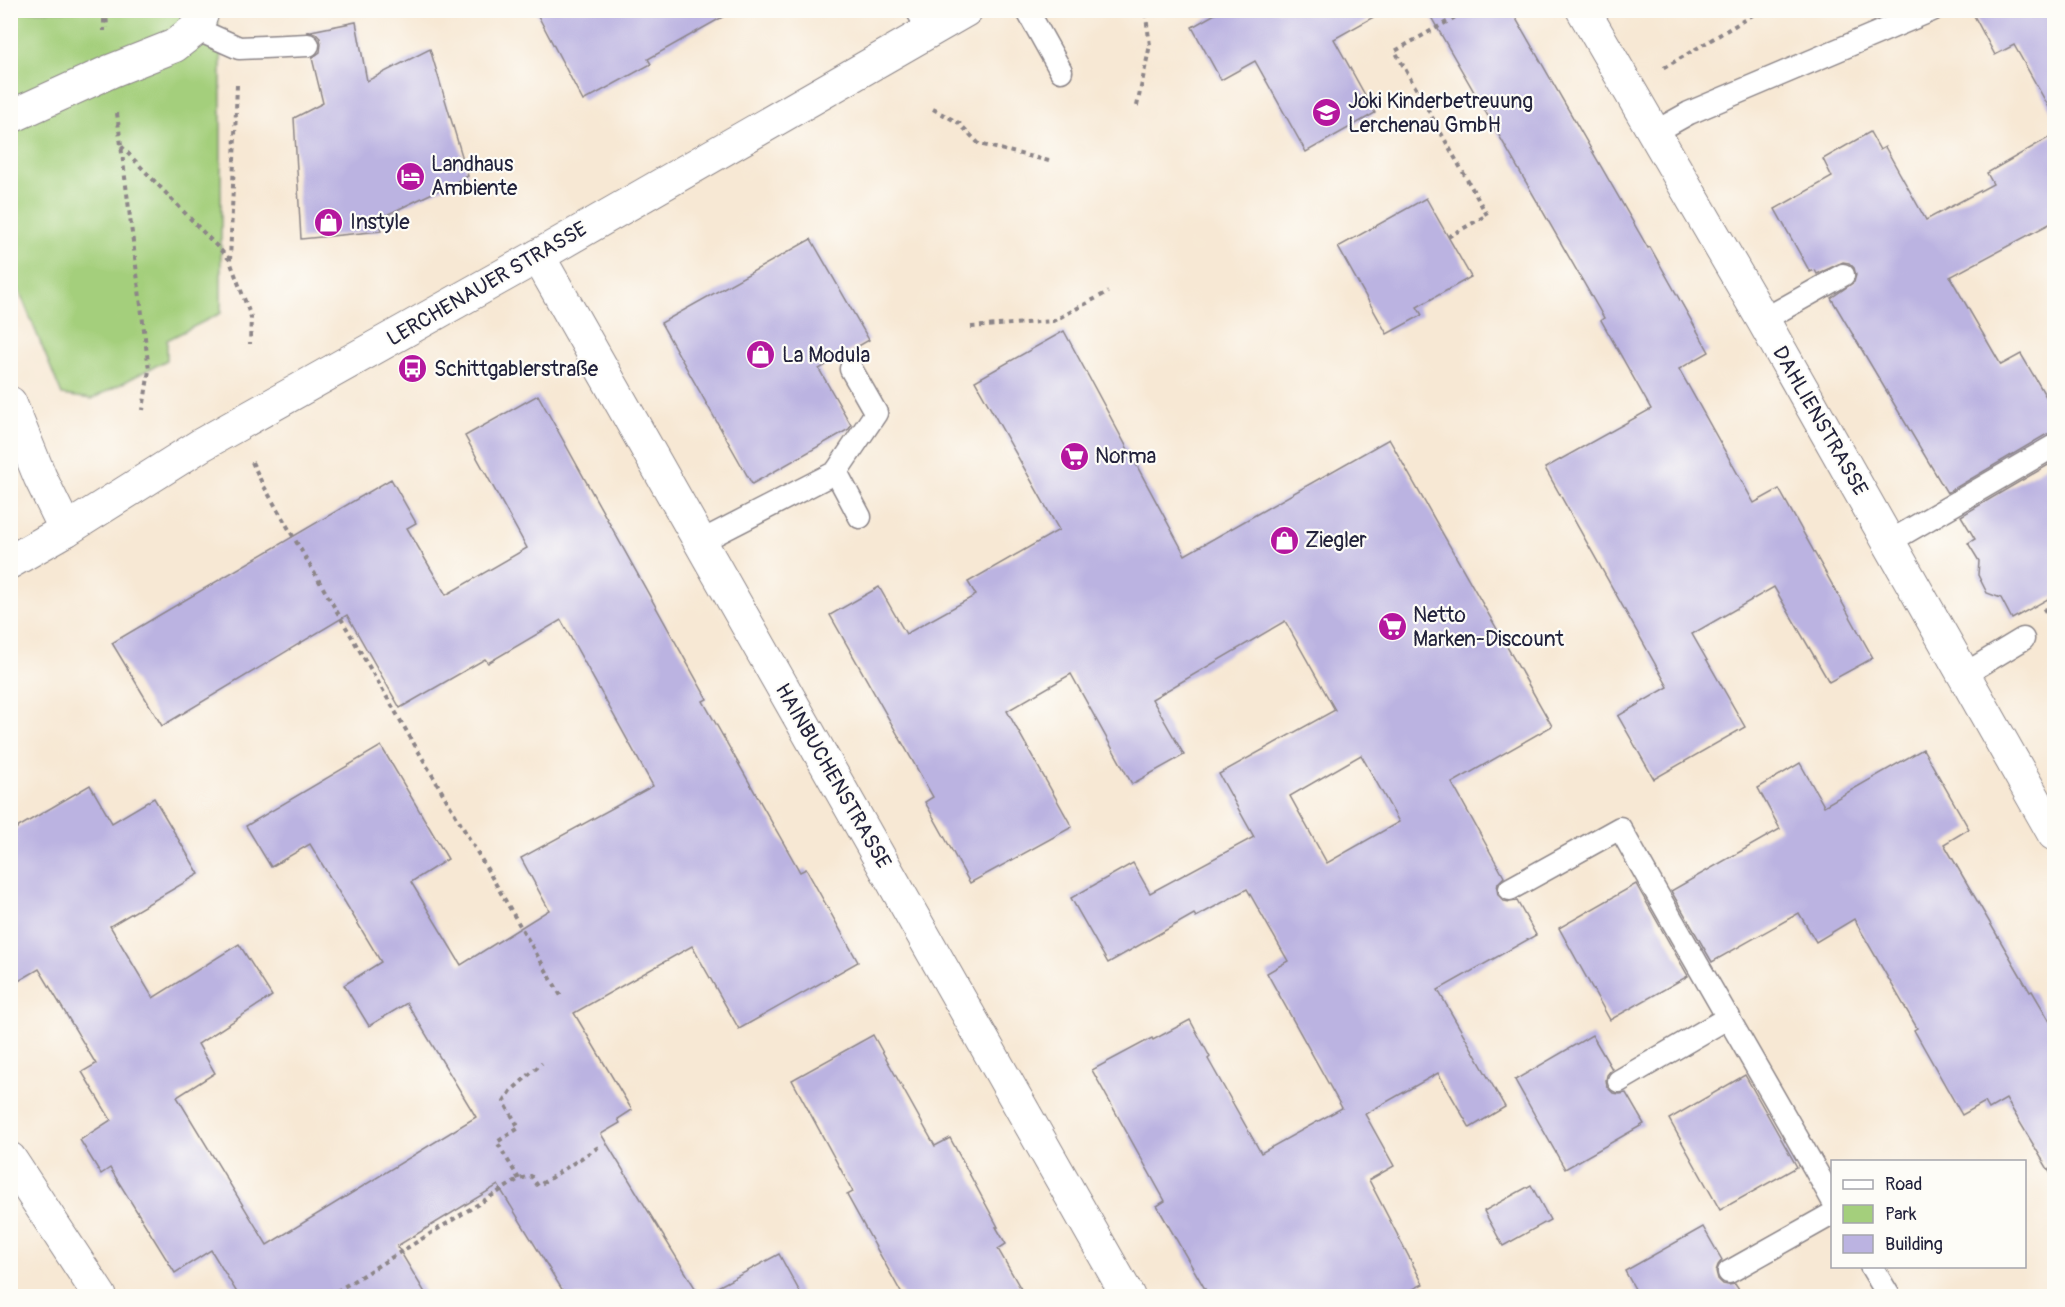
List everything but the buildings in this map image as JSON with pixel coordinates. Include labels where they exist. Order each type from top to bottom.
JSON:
[{"type":"street","name":"LERCHENAUER STRASSE","points":[[10,562],[66,530],[172,462],[882,60],[923,20],[966,10]]},
{"type":"street","name":"DAHLIENSTRASSE","points":[[1583,10],[1763,320],[2055,834]]},
{"type":"street","points":[[10,117],[111,71],[174,46],[200,20]]},
{"type":"street","name":"HAINBUCHENSTRASSE","points":[[538,256],[1128,1296]]},
{"type":"street","points":[[10,403],[39,477],[66,530]]},
{"type":"street","points":[[10,1159],[100,1296]]},
{"type":"lane","points":[[1027,10],[1061,71]]},
{"type":"lane","points":[[1655,132],[1689,113],[1932,10]]},
{"type":"lane","points":[[200,20],[239,48],[308,45]]},
{"type":"lane","points":[[1763,320],[1844,275]]},
{"type":"lane","points":[[700,542],[836,471],[876,413],[852,369]]},
{"type":"lane","points":[[1889,542],[2055,447]]},
{"type":"lane","points":[[836,471],[860,517]]},
{"type":"lane","points":[[1965,674],[2023,639]]},
{"type":"lane","points":[[1510,889],[1620,828],[1667,925],[1729,1017],[1778,1119],[1831,1196]]},
{"type":"lane","points":[[1619,1081],[1729,1017]]},
{"type":"lane","points":[[1729,1272],[1831,1215]]},
{"type":"lane","points":[[1872,1268],[1889,1296]]},
{"type":"path","points":[[106,10],[111,71],[149,370],[143,410]]},
{"type":"path","points":[[1137,106],[1150,45],[1145,10]]},
{"type":"path","points":[[1448,237],[1487,215],[1395,51],[1468,10]]},
{"type":"path","points":[[1630,88],[1761,10]]},
{"type":"path","points":[[239,48],[230,261],[250,317],[250,344]]},
{"type":"path","points":[[933,109],[959,123],[979,144],[1049,161]]},
{"type":"path","points":[[121,146],[230,261]]},
{"type":"path","points":[[971,327],[1053,321],[1108,292]]},
{"type":"path","points":[[234,427],[262,483],[561,996]]},
{"type":"path","points":[[519,1179],[497,1142],[519,1128],[504,1102],[511,1091],[542,1063]]},
{"type":"path","points":[[329,1296],[519,1179],[531,1176],[538,1186],[600,1146]]},
{"type":"path","points":[[316,1296],[321,1294],[323,1296]]},
{"type":"green space","points":[[10,11],[216,11],[221,47],[221,313],[167,340],[167,360],[92,399],[62,395],[11,271]]},
{"type":"place","name":"Joki Kinderbetreuung Lerchenau GmbH","points":[[1327,113]]},
{"type":"place","name":"Landhaus Ambiente","points":[[410,176]]},
{"type":"place","name":"Instyle","points":[[329,222]]},
{"type":"place","name":"La Modula","points":[[761,355]]},
{"type":"place","name":"Schittgablerstraße","points":[[413,369]]},
{"type":"place","name":"Norma","points":[[1074,456]]},
{"type":"place","name":"Ziegler","points":[[1284,540]]},
{"type":"place","name":"Netto Marken-Discount","points":[[1392,627]]}]
